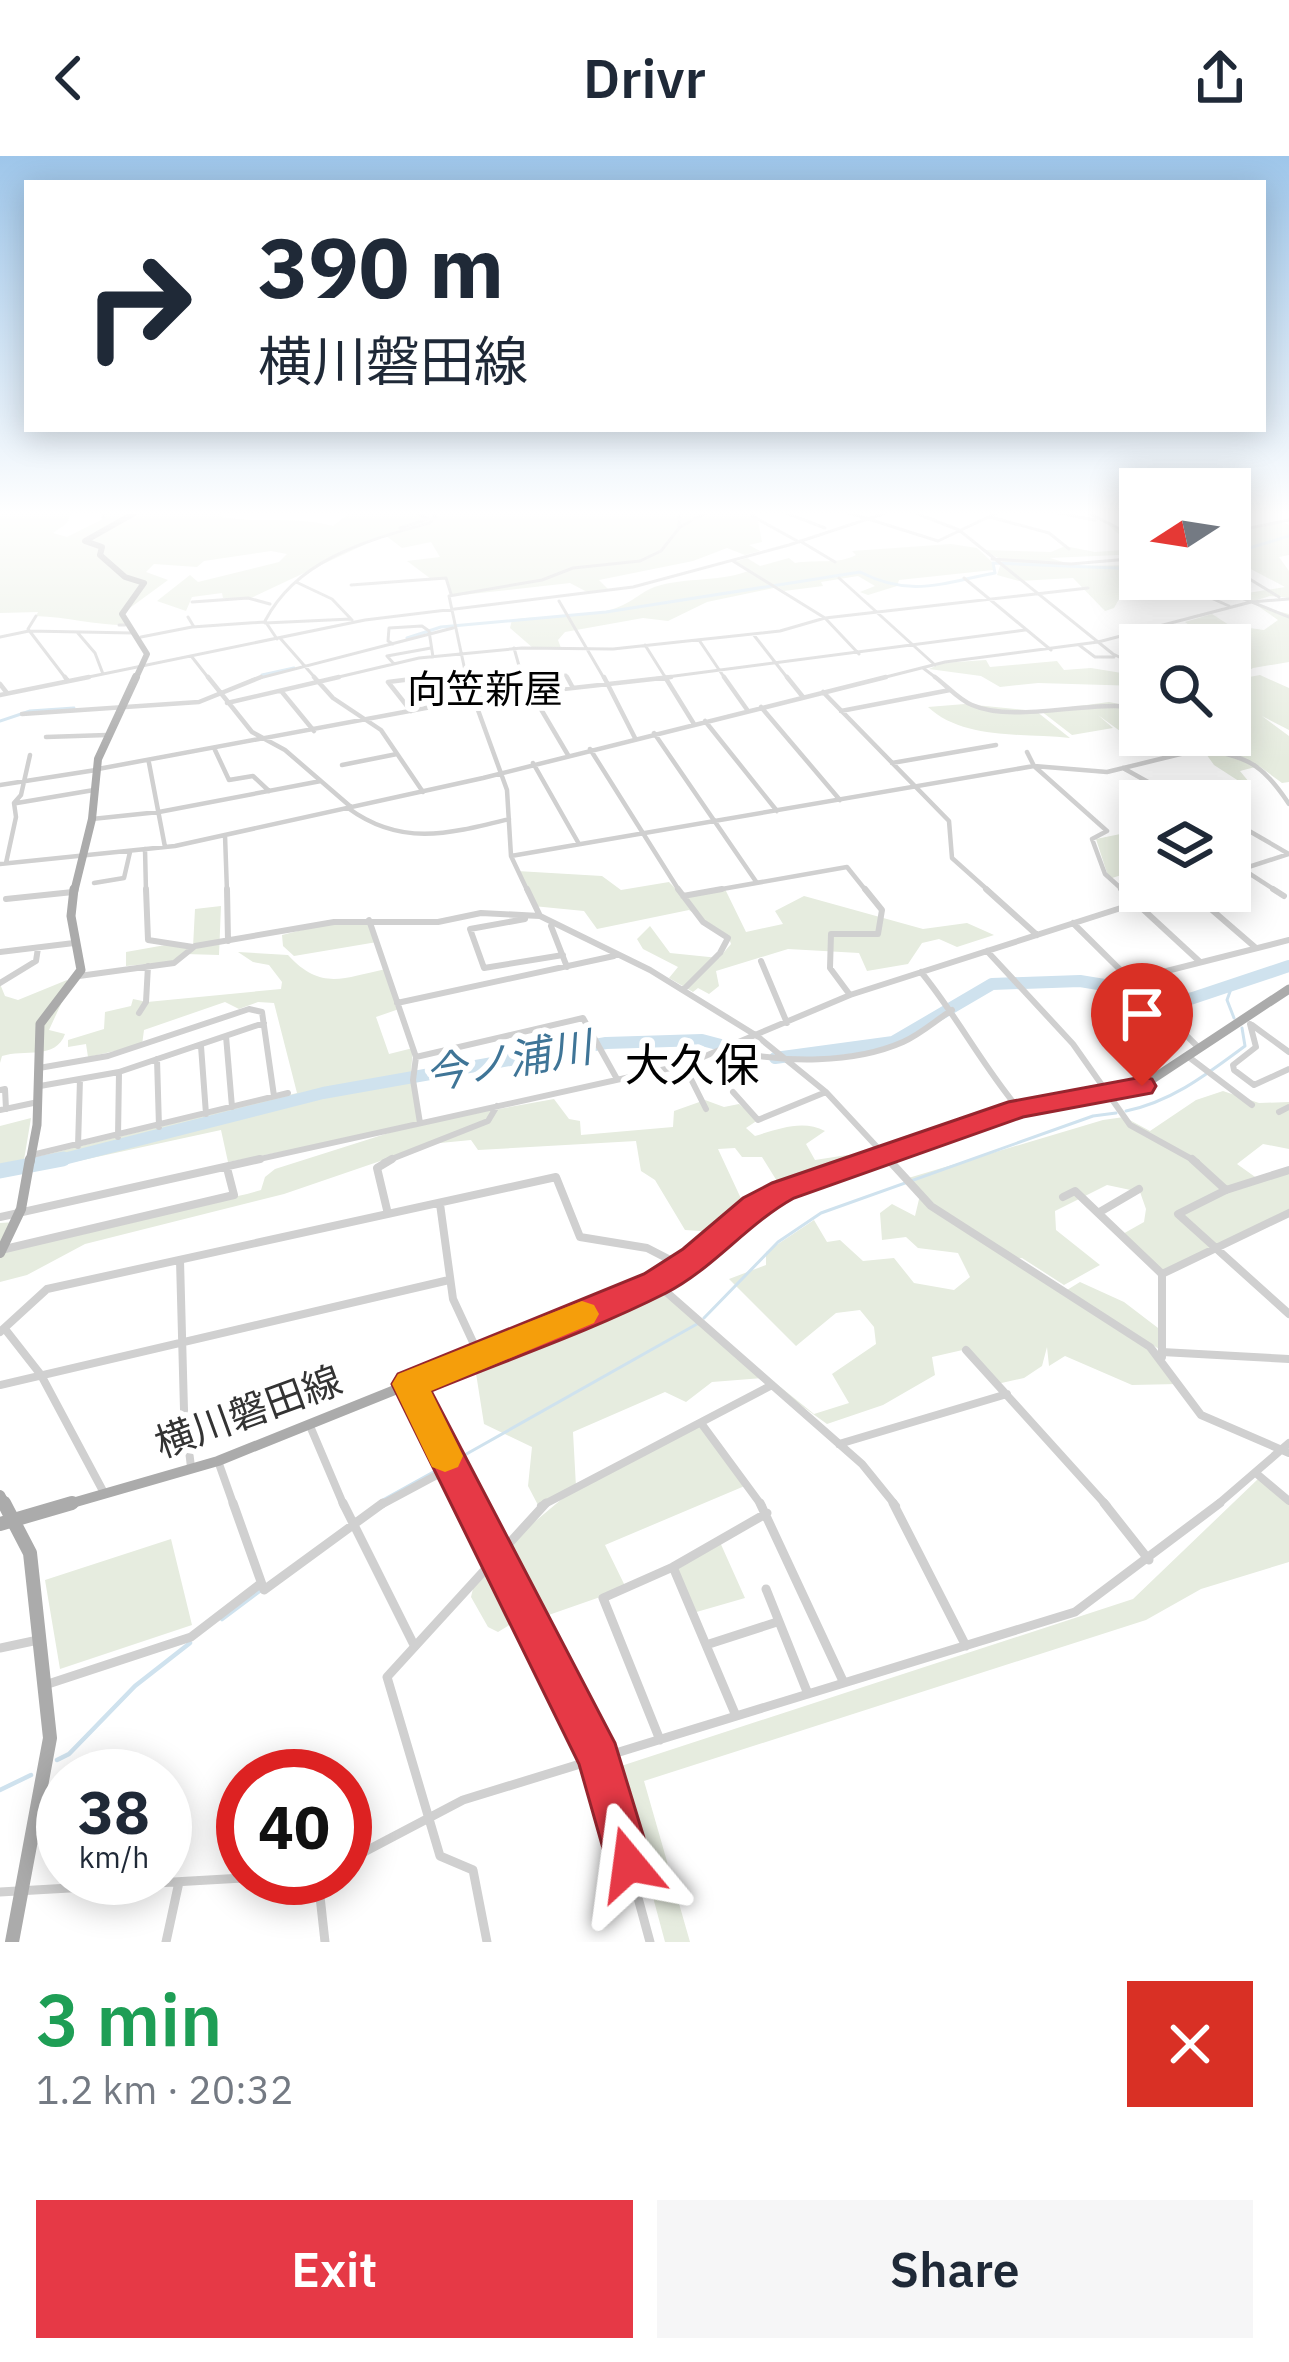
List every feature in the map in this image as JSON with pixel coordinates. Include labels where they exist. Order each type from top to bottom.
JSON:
[{"type":"main road","points":[[1,1251],[19,1215],[30,1163],[39,1102],[40,1024],[79,976],[73,892],[92,819],[96,770],[107,735],[147,654],[139,635],[122,626],[124,608],[136,594]]},
{"type":"main road","name":"横川磐田線","points":[[7,1522],[218,1462],[656,1283],[768,1198],[1018,1108],[1142,1086],[1247,1022],[1289,989]]},
{"type":"main road","points":[[0,1495],[7,1522],[29,1553],[45,1685],[47,1762],[12,1942]]},
{"type":"street","points":[[265,622],[270,604],[281,594]]},
{"type":"street","points":[[322,594],[353,621]]},
{"type":"street","points":[[372,1848],[463,1800],[1076,1612],[1149,1560],[1287,1448],[1201,1415],[1162,1356],[949,1220],[826,1092],[757,1036],[618,955],[540,916],[511,856],[501,772],[458,654],[451,594]]},
{"type":"street","points":[[0,637],[29,631],[139,635],[265,622],[353,621],[583,594]]},
{"type":"street","points":[[787,594],[825,618],[859,654]]},
{"type":"street","points":[[856,594],[934,665]]},
{"type":"street","points":[[983,594],[1051,650]]},
{"type":"street","points":[[226,703],[433,657],[514,648],[587,649],[699,640],[825,618],[1024,594]]},
{"type":"street","points":[[1037,594],[1118,657]]},
{"type":"street","points":[[192,602],[248,598],[270,604]]},
{"type":"street","points":[[1172,624],[1251,602],[1286,599]]},
{"type":"street","points":[[559,600],[635,738]]},
{"type":"street","points":[[1214,600],[1232,608]]},
{"type":"street","points":[[1247,600],[1289,617]]},
{"type":"street","points":[[29,631],[36,616]]},
{"type":"street","points":[[188,617],[194,627]]},
{"type":"street","points":[[0,684],[3,694],[353,621]]},
{"type":"street","points":[[265,622],[319,682],[381,730],[422,791]]},
{"type":"street","points":[[396,645],[388,640],[389,628],[422,626],[429,631],[433,657]]},
{"type":"street","points":[[22,714],[199,703],[256,678],[453,628]]},
{"type":"street","points":[[0,784],[148,764],[474,699],[1025,630]]},
{"type":"street","points":[[29,631],[68,681]]},
{"type":"street","points":[[77,632],[95,653],[103,674]]},
{"type":"street","points":[[753,634],[803,697]]},
{"type":"street","points":[[30,755],[14,803],[16,817],[3,864],[165,847],[225,835],[934,665],[1119,637]]},
{"type":"street","points":[[699,640],[748,711]]},
{"type":"street","points":[[645,645],[694,724]]},
{"type":"street","points":[[1079,645],[1095,657],[1118,657]]},
{"type":"street","points":[[394,664],[386,656],[432,648]]},
{"type":"street","points":[[514,648],[524,682],[535,692],[568,754]]},
{"type":"street","points":[[192,657],[252,732],[350,808],[389,831],[421,839],[510,818]]},
{"type":"street","points":[[923,668],[977,706],[1030,711],[1119,704]]},
{"type":"street","points":[[410,712],[388,682],[464,672]]},
{"type":"street","points":[[547,676],[566,675],[573,688]]},
{"type":"street","points":[[280,690],[314,731]]},
{"type":"street","points":[[841,711],[952,690]]},
{"type":"street","points":[[823,692],[951,825],[952,858],[1037,934]]},
{"type":"street","points":[[761,707],[840,800]]},
{"type":"street","points":[[705,721],[777,811]]},
{"type":"street","points":[[654,734],[757,884]]},
{"type":"street","points":[[46,737],[107,735]]},
{"type":"street","points":[[892,763],[996,745]]},
{"type":"street","points":[[590,749],[683,896],[703,922],[726,936],[729,944],[690,977],[683,991]]},
{"type":"street","points":[[215,750],[229,780],[253,776],[269,791]]},
{"type":"street","points":[[1027,752],[1034,766],[1106,831],[1092,839],[1105,874],[1119,887]]},
{"type":"street","points":[[342,765],[397,754]]},
{"type":"street","points":[[511,856],[1034,766],[1107,772],[1172,756]]},
{"type":"street","points":[[1226,756],[1258,765],[1274,778],[1289,805]]},
{"type":"street","points":[[533,763],[579,844]]},
{"type":"street","points":[[148,764],[165,847]]},
{"type":"street","points":[[1123,768],[1144,780]]},
{"type":"street","points":[[92,819],[159,812],[321,781]]},
{"type":"street","points":[[14,803],[94,790]]},
{"type":"street","points":[[1251,832],[1289,854]]},
{"type":"street","points":[[225,835],[228,941]]},
{"type":"street","points":[[145,849],[142,888],[151,900],[148,940],[193,947],[369,920],[438,922],[481,914],[540,916]]},
{"type":"street","points":[[94,883],[124,878],[130,850]]},
{"type":"street","points":[[1251,866],[1289,854]]},
{"type":"street","points":[[683,896],[847,867],[882,910],[878,934],[831,934],[830,968],[850,995]]},
{"type":"street","points":[[1251,875],[1284,896]]},
{"type":"street","points":[[6,898],[73,892]]},
{"type":"street","points":[[0,1217],[684,1065],[850,995],[1119,908]]},
{"type":"street","points":[[1146,912],[1199,961]]},
{"type":"street","points":[[1214,912],[1256,948]]},
{"type":"street","points":[[540,916],[470,929],[484,968],[563,955]]},
{"type":"street","points":[[369,920],[416,1057],[413,1080],[420,1124]]},
{"type":"street","points":[[550,923],[567,967]]},
{"type":"street","points":[[1073,923],[1144,994],[1195,1054],[1202,1070],[1234,1087],[1252,1105]]},
{"type":"street","points":[[1133,983],[1199,961],[1289,940]]},
{"type":"street","points":[[0,952],[74,943]]},
{"type":"street","points":[[0,983],[36,961],[38,947]]},
{"type":"street","points":[[79,976],[178,961],[193,947]]},
{"type":"street","points":[[987,950],[1073,1044],[1130,1125],[1212,1172],[1226,1190]]},
{"type":"street","points":[[398,1003],[618,955]]},
{"type":"street","points":[[761,961],[787,1023]]},
{"type":"street","points":[[139,1012],[146,1002],[148,966]]},
{"type":"street","points":[[921,972],[952,1010],[986,1070],[1018,1108]]},
{"type":"street","points":[[39,1068],[108,1056],[250,1009],[262,1012],[274,1096]]},
{"type":"street","points":[[728,1049],[790,1060],[898,1044],[952,1010]]},
{"type":"street","points":[[416,1057],[583,1018],[616,1079]]},
{"type":"street","points":[[1247,1022],[1289,1052]]},
{"type":"street","points":[[1247,1022],[1256,1047],[1233,1065],[1234,1070],[1254,1085],[1289,1070]]},
{"type":"street","points":[[40,1086],[119,1072],[264,1023]]},
{"type":"street","points":[[226,1036],[232,1107]]},
{"type":"street","points":[[201,1044],[206,1114]]},
{"type":"street","points":[[157,1059],[159,1127]]},
{"type":"street","points":[[684,1065],[706,1109]]},
{"type":"street","points":[[118,1137],[119,1072]]},
{"type":"street","points":[[78,1146],[80,1079]]},
{"type":"street","points":[[0,1090],[5,1089],[3,1110],[39,1102]]},
{"type":"street","points":[[733,1092],[758,1120],[826,1092]]},
{"type":"street","points":[[30,1163],[78,1146],[288,1093]]},
{"type":"street","points":[[388,1214],[380,1164],[488,1121],[497,1106]]},
{"type":"street","points":[[1,1251],[234,1195],[227,1168]]},
{"type":"street","points":[[1289,1170],[1226,1190],[1178,1214],[1289,1314]]},
{"type":"street","points":[[105,1495],[41,1375],[2,1330],[47,1289],[556,1177],[580,1238],[647,1248],[683,1266]]},
{"type":"street","points":[[1098,1213],[1139,1189]]},
{"type":"street","points":[[1064,1197],[1075,1191],[1162,1274],[1162,1356]]},
{"type":"street","points":[[440,1203],[449,1280],[479,1355]]},
{"type":"street","points":[[1162,1274],[1289,1213]]},
{"type":"street","points":[[180,1260],[184,1411],[192,1470]]},
{"type":"street","points":[[0,1384],[449,1280]]},
{"type":"street","points":[[656,1283],[839,1444],[902,1514],[966,1646]]},
{"type":"street","points":[[966,1350],[1083,1476],[1149,1560]]},
{"type":"street","points":[[1162,1356],[1289,1359]]},
{"type":"street","points":[[410,1384],[600,1758],[650,1942]]},
{"type":"street","points":[[487,1942],[472,1870],[440,1856],[387,1677],[539,1507],[772,1385]]},
{"type":"street","points":[[839,1444],[891,1432],[933,1412],[1007,1394]]},
{"type":"street","points":[[701,1423],[767,1513],[844,1683]]},
{"type":"street","points":[[310,1426],[352,1523],[415,1646]]},
{"type":"street","points":[[218,1462],[261,1586]]},
{"type":"street","points":[[45,1685],[191,1636],[352,1523],[450,1468]]},
{"type":"street","points":[[1256,1474],[1289,1501]]},
{"type":"street","points":[[660,1739],[603,1598],[674,1567],[767,1513]]},
{"type":"street","points":[[674,1567],[736,1716]]},
{"type":"street","points":[[766,1589],[808,1694]]},
{"type":"street","points":[[706,1645],[779,1622]]},
{"type":"street","points":[[0,1648],[39,1640]]},
{"type":"street","points":[[0,1892],[36,1890]]},
{"type":"street","points":[[166,1942],[174,1905]]},
{"type":"street","points":[[321,1905],[325,1942]]},
{"type":"shaded area","points":[[0,594],[148,594],[123,613],[125,625],[36,616],[38,612],[0,613]]},
{"type":"shaded area","points":[[165,594],[212,594],[192,597],[186,611],[157,601]]},
{"type":"shaded area","points":[[222,594],[259,594],[251,598]]},
{"type":"shaded area","points":[[641,594],[743,594],[707,602],[668,621],[643,618],[565,632],[558,640],[561,648],[533,648],[510,628],[512,620],[597,613]]},
{"type":"shaded area","points":[[1089,594],[1119,594],[1114,608],[1105,611]]},
{"type":"shaded area","points":[[1251,594],[1289,594],[1289,598],[1270,596],[1247,600]]},
{"type":"shaded area","points":[[1258,606],[1289,614],[1289,662],[1251,669],[1251,628],[1264,630],[1278,620]]},
{"type":"shaded area","points":[[1212,614],[1227,624],[1185,622]]},
{"type":"shaded area","points":[[986,660],[990,667],[1057,661],[1064,670],[1119,673],[1119,685],[1000,687],[981,676],[929,669],[942,663]]},
{"type":"shaded area","points":[[1260,675],[1289,688],[1289,730],[1262,716],[1289,736],[1289,782],[1282,783],[1259,766],[1240,771],[1247,780],[1237,780],[1208,756],[1251,756],[1251,677]]},
{"type":"shaded area","points":[[965,704],[1036,711],[1070,738],[976,730],[942,718],[928,707]]},
{"type":"shaded area","points":[[1119,704],[1119,730],[1098,715],[1113,728],[1072,735],[1041,711]]},
{"type":"shaded area","points":[[1119,834],[1119,876],[1109,879],[1096,839]]},
{"type":"shaded area","points":[[517,871],[602,876],[621,890],[669,882],[684,897],[725,889],[746,932],[783,924],[775,911],[804,896],[923,929],[967,923],[994,935],[957,947],[939,939],[922,943],[908,964],[867,971],[859,953],[788,949],[716,971],[719,986],[709,994],[698,988],[693,992],[669,978],[678,967],[643,949],[637,939],[650,926],[670,953],[719,958],[731,944],[729,938],[689,910],[597,929],[584,911],[533,906]]},
{"type":"shaded area","points":[[221,906],[219,955],[185,954],[178,961],[126,966],[126,952],[171,944],[193,947],[195,909]]},
{"type":"shaded area","points":[[369,920],[377,942],[294,956],[283,946],[282,935],[334,922]]},
{"type":"shaded area","points":[[238,952],[288,955],[322,978],[386,969],[399,1009],[376,1017],[389,1054],[413,1048],[411,1072],[421,1123],[554,1099],[569,1119],[580,1121],[581,1135],[673,1127],[674,1111],[705,1100],[724,1107],[739,1104],[758,1120],[746,1128],[755,1136],[790,1126],[817,1127],[825,1131],[806,1144],[815,1160],[847,1155],[856,1161],[780,1186],[762,1157],[742,1157],[735,1148],[718,1149],[744,1205],[715,1232],[685,1230],[655,1180],[641,1171],[636,1141],[478,1150],[471,1140],[430,1144],[284,1194],[85,1244],[27,1275],[0,1282],[0,1223],[16,1222],[3,1248],[247,1194],[261,1190],[265,1177],[275,1169],[398,1130],[228,1162],[221,1130],[0,1178],[0,1126],[31,1118],[24,1160],[297,1093],[274,1003],[258,1002],[239,1009],[225,1002],[144,1030],[142,1045],[88,1057],[86,1044],[68,1047],[68,1040],[104,1029],[105,1012],[131,1006],[133,999],[147,1002],[281,989],[282,982],[269,965]]},
{"type":"shaded area","points":[[67,980],[67,991],[49,1030],[65,1034],[61,1042],[47,1051],[2,1056],[0,1063],[0,984],[5,996],[18,1000]]},
{"type":"shaded area","points":[[1223,1091],[1259,1103],[1289,1102],[1289,1149],[1263,1144],[1237,1164],[1258,1179],[1289,1170],[1289,1213],[1162,1274],[1121,1235],[1144,1222],[1146,1209],[1140,1192],[1107,1185],[1055,1211],[1056,1230],[1100,1265],[1064,1285],[1022,1258],[1014,1259],[1147,1344],[1178,1384],[1132,1385],[1065,1356],[1049,1366],[1047,1347],[1042,1366],[1024,1378],[997,1384],[967,1349],[932,1357],[935,1375],[883,1405],[827,1424],[763,1378],[712,1382],[686,1402],[665,1392],[573,1432],[576,1487],[701,1423],[747,1485],[605,1545],[626,1588],[540,1618],[495,1555],[569,1493],[539,1507],[528,1486],[532,1447],[484,1424],[475,1367],[660,1290],[814,1414],[849,1403],[832,1374],[876,1344],[874,1327],[860,1310],[836,1313],[796,1346],[729,1279],[766,1265],[766,1252],[814,1220],[827,1242],[840,1240],[863,1261],[894,1258],[914,1283],[954,1290],[970,1277],[958,1253],[918,1248],[906,1237],[882,1240],[880,1213],[892,1204],[915,1216],[920,1195],[905,1179],[1103,1120],[1124,1117],[1150,1131],[1196,1100]]},
{"type":"shaded area","points":[[1080,1282],[1124,1302],[1162,1331],[1159,1349],[1067,1290]]},
{"type":"shaded area","points":[[1258,1479],[1289,1504],[1289,1562],[1201,1589],[1146,1620],[644,1781],[690,1942],[665,1942],[618,1767],[1133,1599]]},
{"type":"shaded area","points":[[171,1539],[192,1625],[60,1669],[45,1580]]},
{"type":"shaded area","points":[[719,1540],[745,1598],[693,1613],[673,1567]]},
{"type":"shaded area","points":[[495,1562],[521,1618],[498,1632],[488,1627],[471,1597],[476,1576]]},
{"type":"waterway","points":[[407,638],[441,627],[606,612],[718,594]]},
{"type":"waterway","points":[[262,675],[294,668]]},
{"type":"waterway","points":[[0,721],[30,711],[74,708]]},
{"type":"waterway","name":"今ノ浦川","points":[[775,1058],[893,1042],[992,984],[1080,981],[1190,999],[1289,966]]},
{"type":"waterway","points":[[1232,986],[1227,1000],[1234,1018]]},
{"type":"waterway","points":[[1126,1111],[1174,1093],[1217,1067],[1245,1046],[1242,1028]]},
{"type":"waterway","name":"今ノ浦川","points":[[52,1162],[323,1093],[606,1043],[702,1040],[755,1054]]},
{"type":"waterway","points":[[704,1318],[778,1242],[821,1213],[1093,1116],[1116,1113]]},
{"type":"waterway","name":"今ノ浦川","points":[[0,1171],[63,1159]]},
{"type":"waterway","points":[[454,1461],[697,1324]]},
{"type":"waterway","points":[[381,1501],[446,1465]]},
{"type":"waterway","points":[[222,1619],[262,1589]]},
{"type":"waterway","points":[[74,1749],[135,1686],[190,1643]]},
{"type":"waterway","points":[[0,1790],[31,1775]]},
{"type":"slow traffic","points":[[445,1456],[410,1384],[582,1314]]},
{"type":"district","name":"向笠新屋","points":[[485,688]]},
{"type":"district","name":"大久保","points":[[692,1064]]},
{"type":"route","points":[[629,1864],[600,1758],[410,1384],[656,1283],[694,1258],[754,1206],[783,1190],[1018,1108],[1142,1086]]}]
